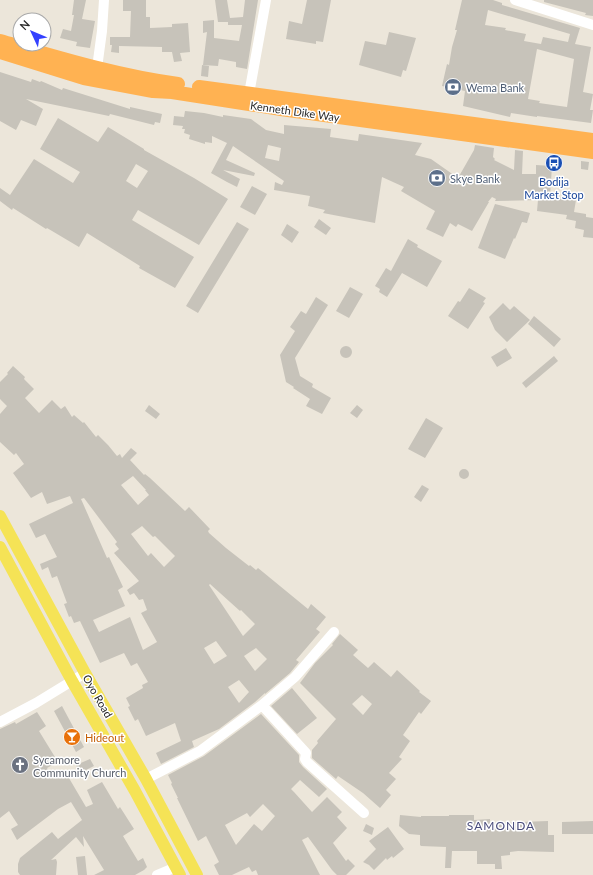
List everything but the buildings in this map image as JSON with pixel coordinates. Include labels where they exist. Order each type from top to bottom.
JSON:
[{"type":"highway","name":"Kenneth Dike Way","points":[[0,41],[96,68],[160,82],[593,140]]},
{"type":"highway","name":"Kenneth Dike Way","points":[[0,52],[84,78],[146,90],[172,92],[289,110],[593,152]]},
{"type":"main road","name":"Oyo Road","points":[[0,516],[85,673],[146,779],[197,875]]},
{"type":"main road","name":"Oyo Road","points":[[0,547],[72,681],[135,791],[178,871]]},
{"type":"street","points":[[96,68],[102,31],[104,0]]},
{"type":"street","points":[[249,94],[266,0]]},
{"type":"street","points":[[515,0],[593,24]]},
{"type":"street","points":[[146,779],[200,751],[262,705],[295,677],[334,632]]},
{"type":"street","points":[[0,722],[36,703],[85,673]]},
{"type":"street","points":[[262,705],[306,753],[305,759],[307,762],[364,813]]},
{"type":"street","points":[[157,875],[178,871]]},
{"type":"place","name":"Wema Bank","points":[[453,87]]},
{"type":"place","name":"Bodija Market Stop","points":[[554,163]]},
{"type":"place","name":"Skye Bank","points":[[437,178]]},
{"type":"place","name":"Hideout","points":[[72,737]]},
{"type":"place","name":"Sycamore Community Church","points":[[20,765]]},
{"type":"district","name":"SAMONDA","points":[[501,825]]}]
